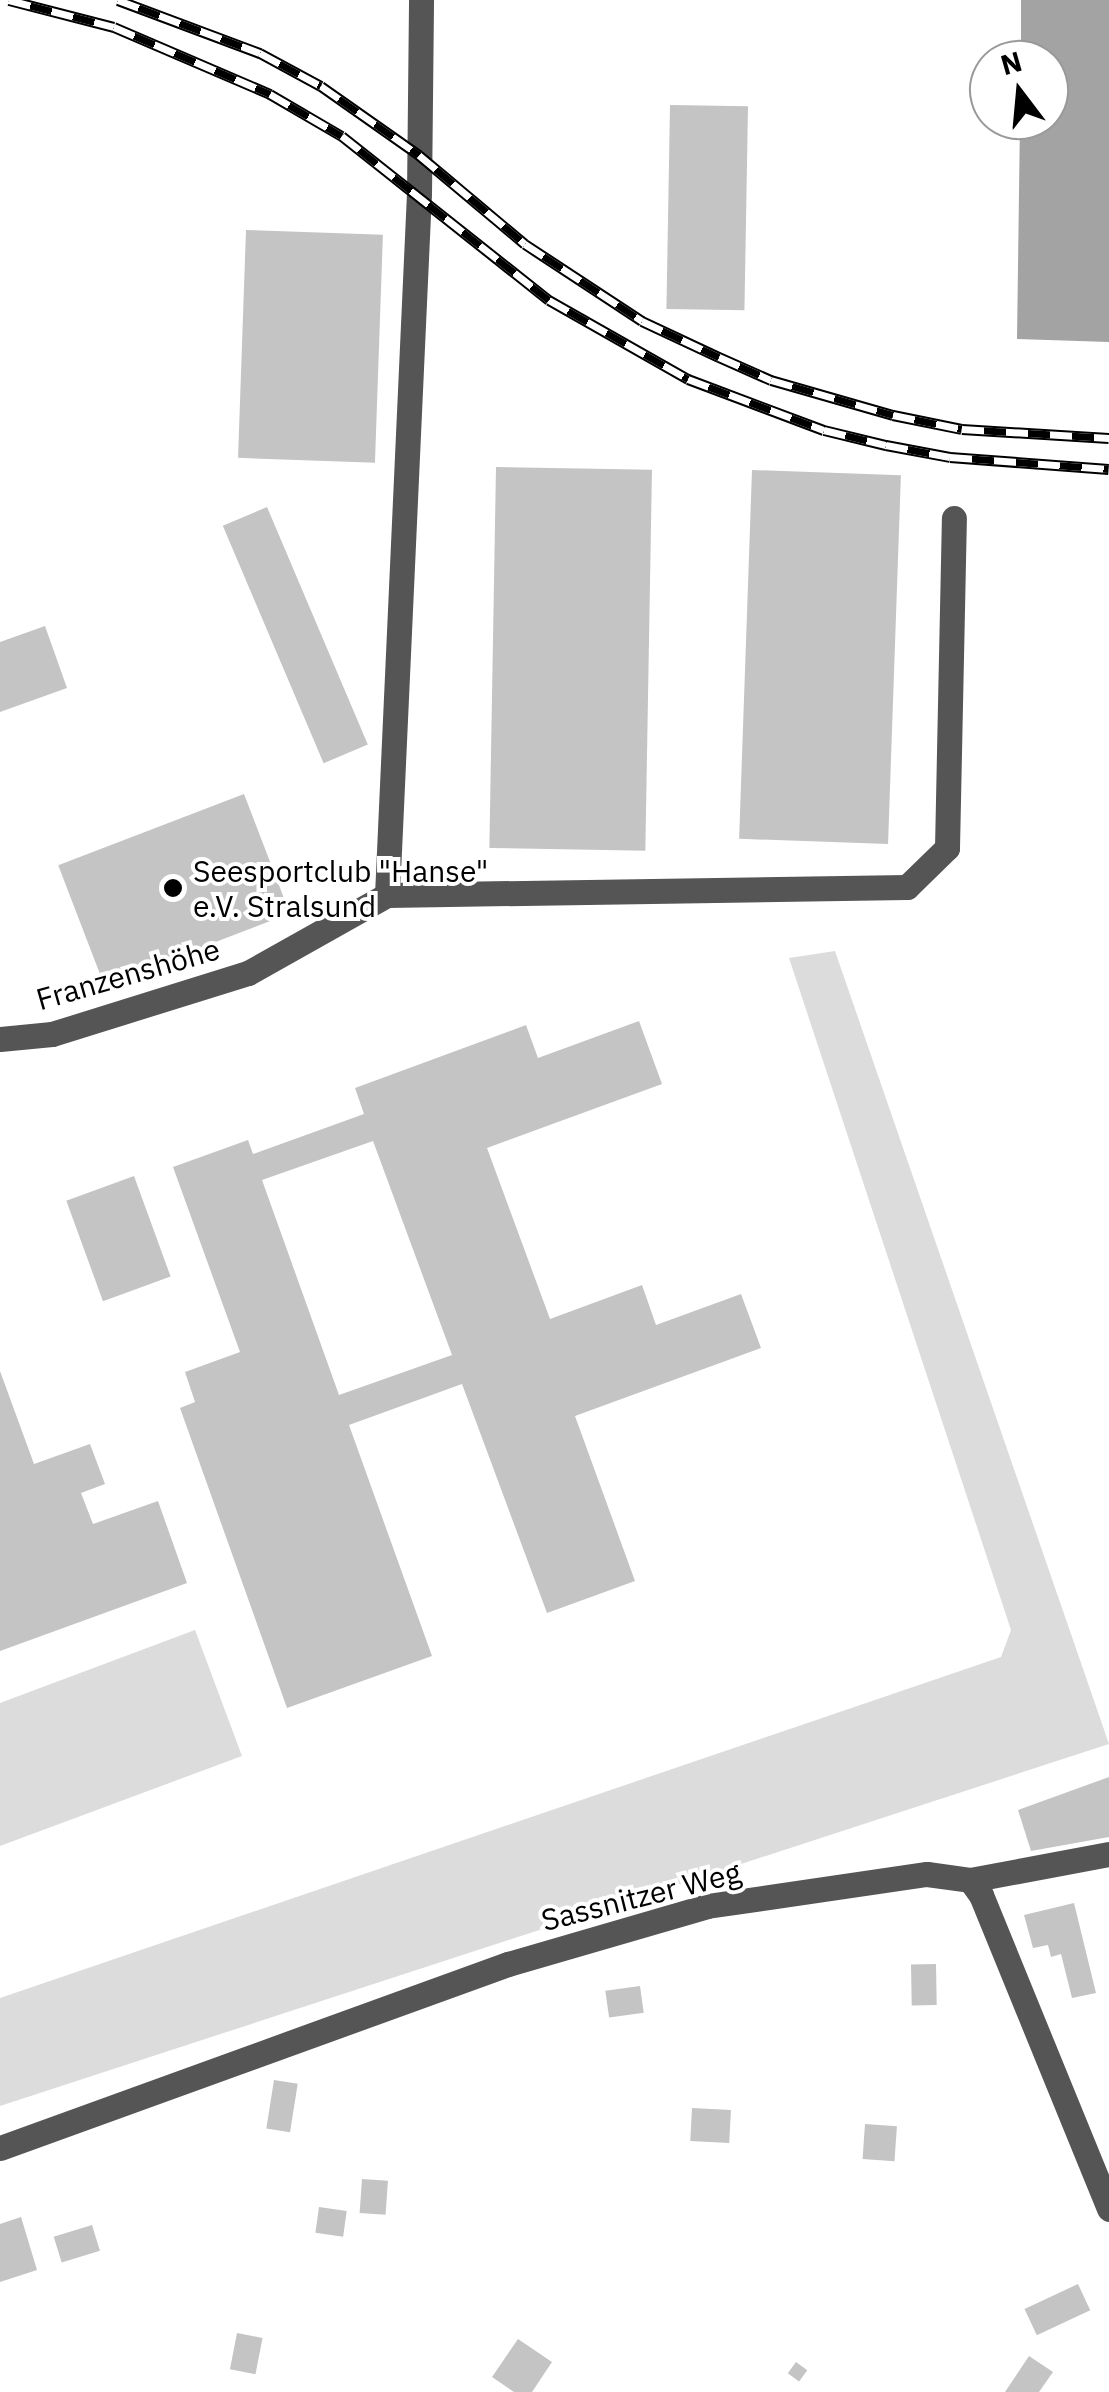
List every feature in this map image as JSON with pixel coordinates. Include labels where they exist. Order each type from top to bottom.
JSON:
[{"type":"street","points":[[421,0],[387,896],[907,886],[946,848],[954,518]]},
{"type":"street","name":"Franzenshöhe","points":[[0,1039],[52,1034],[248,973],[387,896]]},
{"type":"street","name":"Sassnitzer Weg","points":[[0,2148],[508,1964],[707,1906],[927,1874],[970,1880],[1109,1854]]},
{"type":"street","points":[[970,1880],[1109,2209]]},
{"type":"shaded area","points":[[1021,0],[1109,0],[1109,342],[1017,339],[1020,140],[1069,140],[1069,40],[1021,40]]},
{"type":"shaded area","points":[[835,951],[1109,1744],[0,2106],[0,1998],[1001,1657],[1011,1630],[789,958]]},
{"type":"shaded area","points":[[195,1630],[242,1756],[0,1846],[0,1703]]},
{"type":"building","points":[[670,105],[748,106],[744,310],[666,309]]},
{"type":"building","points":[[246,230],[383,235],[375,463],[238,458]]},
{"type":"building","points":[[496,467],[652,470],[645,851],[489,848]]},
{"type":"building","points":[[752,470],[901,475],[888,844],[739,839]]},
{"type":"building","points":[[267,507],[368,744],[324,763],[223,526]]},
{"type":"building","points":[[45,626],[67,688],[0,712],[0,642]]},
{"type":"building","name":"Seesportclub \"Hanse\" e.V. Stralsund","points":[[244,794],[290,913],[104,985],[58,865]]},
{"type":"building","points":[[639,1021],[662,1084],[487,1148],[550,1319],[642,1285],[656,1325],[741,1294],[761,1348],[575,1416],[635,1581],[547,1613],[462,1384],[349,1425],[432,1656],[287,1708],[180,1408],[195,1402],[185,1372],[240,1352],[173,1167],[248,1140],[253,1154],[364,1114],[355,1088],[526,1025],[538,1058]],"holes":[[[373,1141],[452,1355],[339,1395],[262,1180]]]},
{"type":"building","points":[[134,1176],[171,1277],[103,1301],[66,1201]]},
{"type":"building","points":[[0,1371],[34,1464],[90,1444],[105,1484],[81,1493],[93,1524],[158,1501],[187,1583],[0,1651]]},
{"type":"building","points":[[1109,1777],[1109,1837],[1031,1851],[1018,1810]]},
{"type":"building","points":[[1074,1903],[1096,1993],[1072,1998],[1061,1954],[1051,1957],[1048,1945],[1033,1948],[1024,1915]]},
{"type":"building","points":[[911,1964],[936,1964],[937,2005],[912,2005]]},
{"type":"building","points":[[640,1986],[644,2013],[609,2018],[605,1991]]},
{"type":"building","points":[[274,2080],[298,2084],[290,2132],[266,2128]]},
{"type":"building","points":[[692,2108],[731,2110],[729,2143],[690,2141]]},
{"type":"building","points":[[865,2124],[897,2126],[894,2161],[863,2159]]},
{"type":"building","points":[[362,2179],[388,2181],[386,2215],[360,2213]]},
{"type":"building","points":[[319,2207],[347,2211],[343,2237],[315,2233]]},
{"type":"building","points":[[21,2217],[37,2270],[0,2282],[0,2224]]},
{"type":"building","points":[[92,2225],[100,2251],[62,2263],[54,2237]]},
{"type":"building","points":[[1078,2284],[1090,2310],[1037,2335],[1025,2309]]},
{"type":"building","points":[[237,2333],[263,2338],[255,2374],[230,2369]]},
{"type":"building","points":[[518,2339],[552,2362],[532,2392],[514,2392],[492,2377]]},
{"type":"building","points":[[1029,2356],[1053,2372],[1039,2392],[1005,2392]]},
{"type":"building","points":[[796,2362],[807,2370],[799,2382],[788,2373]]},
{"type":"railway","points":[[9,0],[114,27],[270,94],[342,136],[549,300],[688,379],[824,430],[886,445],[950,457],[1109,469]]},
{"type":"railway","points":[[118,0],[260,53],[321,86],[419,155],[525,244],[642,321],[771,380],[893,415],[962,429],[1109,438]]},
{"type":"place","name":"Seesportclub \"Hanse\" e.V. Stralsund","points":[[173,888]]}]
